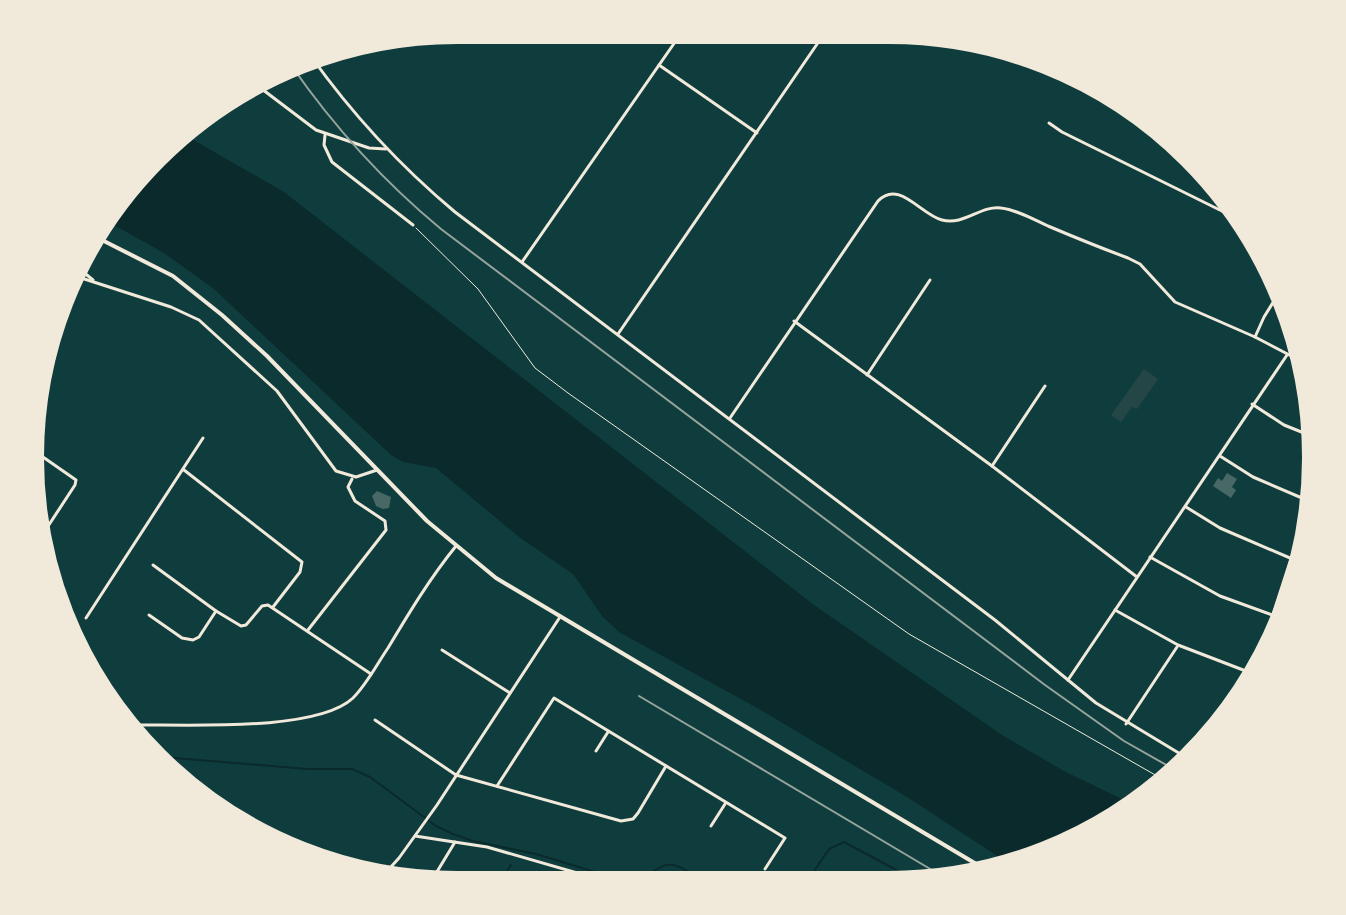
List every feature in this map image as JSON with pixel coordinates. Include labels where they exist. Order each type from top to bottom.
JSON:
[{"type":"main road","points":[[104,241],[173,276],[222,315],[267,356],[456,546],[496,578],[976,864]]},
{"type":"street","points":[[522,262],[675,42]]},
{"type":"street","points":[[618,334],[819,42]]},
{"type":"street","points":[[659,65],[757,133]]},
{"type":"street","points":[[318,66],[386,149],[455,212],[995,620],[1126,724],[1179,754]]},
{"type":"street","points":[[264,91],[325,134],[369,148],[386,149]]},
{"type":"street","points":[[1049,123],[1223,211]]},
{"type":"street","points":[[325,134],[324,145],[332,162],[413,225]]},
{"type":"street","points":[[729,419],[884,195],[898,194],[941,220],[962,219],[988,208],[1011,210],[1140,264],[1175,302],[1255,337],[1292,357]]},
{"type":"street","points":[[85,274],[96,283]]},
{"type":"street","points":[[83,279],[188,314],[210,328],[277,391],[334,468],[342,474],[356,477]]},
{"type":"street","points":[[867,375],[930,280]]},
{"type":"street","points":[[1255,337],[1273,302]]},
{"type":"street","points":[[794,321],[1137,577]]},
{"type":"street","points":[[1068,680],[1287,355]]},
{"type":"street","points":[[992,466],[1045,386]]},
{"type":"street","points":[[1252,404],[1284,425],[1303,433]]},
{"type":"street","points":[[86,618],[203,438]]},
{"type":"street","points":[[42,456],[76,480],[48,526]]},
{"type":"street","points":[[1219,456],[1253,477],[1301,499]]},
{"type":"street","points":[[183,469],[302,562],[300,572],[273,607]]},
{"type":"street","points":[[308,630],[386,530],[385,521],[351,497],[348,484],[356,477],[378,470]]},
{"type":"street","points":[[1185,507],[1220,528],[1290,559]]},
{"type":"street","points":[[140,725],[285,722],[331,712],[353,698],[456,546]]},
{"type":"street","points":[[1270,621],[1294,546]]},
{"type":"street","points":[[1150,557],[1220,596],[1272,615]]},
{"type":"street","points":[[153,565],[231,623],[246,625],[262,606],[273,607],[371,674]]},
{"type":"street","points":[[1115,610],[1178,645],[1245,671]]},
{"type":"street","points":[[149,615],[188,641],[199,637],[216,611]]},
{"type":"street","points":[[390,867],[415,836],[560,617]]},
{"type":"street","points":[[1126,724],[1178,645]]},
{"type":"street","points":[[442,650],[510,693]]},
{"type":"street","points":[[497,786],[554,698],[785,838],[765,869]]},
{"type":"street","points":[[375,720],[456,775],[621,821],[633,819],[638,813],[666,766]]},
{"type":"street","points":[[596,751],[608,732]]},
{"type":"street","points":[[711,826],[725,804]]},
{"type":"street","points":[[415,836],[487,847],[577,873]]},
{"type":"street","points":[[437,872],[455,842]]},
{"type":"path","points":[[413,225],[478,289],[526,359],[546,377],[909,634],[1156,775]]},
{"type":"shaded area","points":[[192,139],[284,192],[814,605],[1002,735],[1064,771],[1123,800],[1072,830],[1000,858],[907,797],[759,709],[619,632],[602,616],[573,574],[519,537],[436,468],[403,462],[391,455],[214,289],[164,253],[114,225],[145,184]]},
{"type":"shaded area","points":[[1144,369],[1158,379],[1137,409],[1132,407],[1121,422],[1111,415]]},
{"type":"building","points":[[1227,473],[1237,479],[1231,498],[1213,486],[1218,478],[1222,481]]},
{"type":"building","points":[[377,491],[391,497],[389,508],[376,506],[372,496]]},
{"type":"waterway","points":[[171,758],[307,769],[352,769],[370,777],[436,826],[453,834],[599,873]]},
{"type":"waterway","points":[[813,873],[829,849],[844,842],[901,873]]},
{"type":"waterway","points":[[506,873],[511,865]]},
{"type":"waterway","points":[[650,873],[669,865],[689,873]]},
{"type":"railway","points":[[298,74],[360,152],[441,229],[1045,685],[1124,741],[1167,765]]},
{"type":"railway","points":[[639,696],[932,870]]}]
